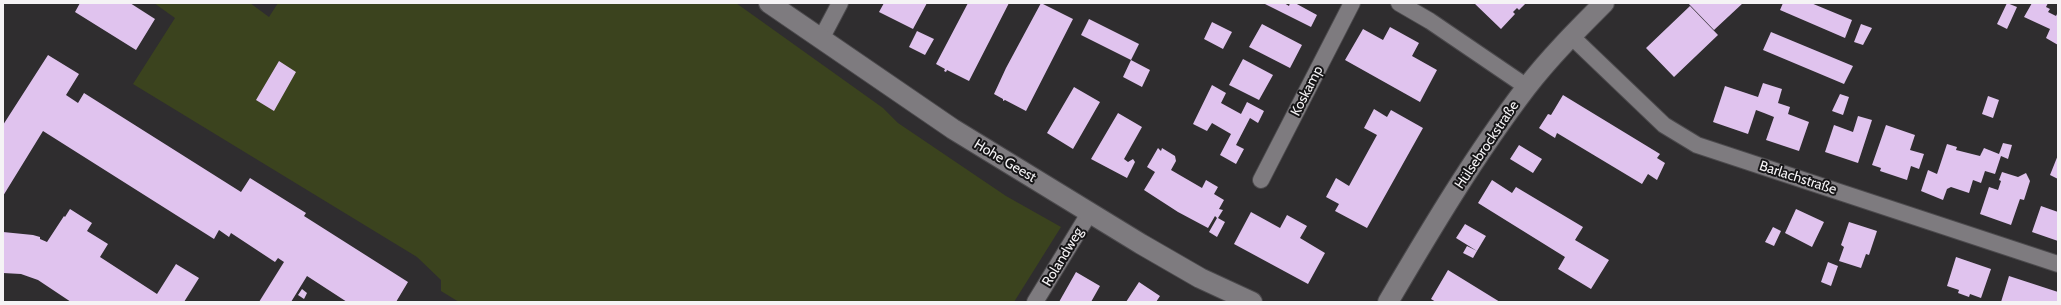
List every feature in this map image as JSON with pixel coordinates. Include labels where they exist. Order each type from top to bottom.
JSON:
[{"type":"street","name":"Hohe Geest","points":[[769,3],[953,129],[1141,244],[1200,278],[1252,302]]},
{"type":"street","points":[[821,39],[840,3]]},
{"type":"street","name":"Koskamp","points":[[1261,180],[1352,3]]},
{"type":"street","points":[[1399,3],[1430,20],[1527,87]]},
{"type":"street","name":"Hülsebrockstraße","points":[[1388,302],[1483,147],[1527,87],[1571,36],[1604,3]]},
{"type":"street","name":"Barlachstraße","points":[[1571,36],[1664,125],[1697,144],[2058,264]]},
{"type":"street","name":"Rolandweg","points":[[1035,302],[1090,212]]},
{"type":"green space","points":[[154,3],[250,3],[269,17],[278,3],[736,3],[883,108],[898,123],[1006,196],[1061,227],[1014,302],[459,302],[441,291],[441,280],[417,257],[133,84],[175,18]]},
{"type":"building","points":[[80,3],[130,3],[155,19],[136,50],[75,12]]},
{"type":"building","points":[[884,3],[927,3],[913,29],[879,12]]},
{"type":"building","points":[[968,3],[1009,3],[969,81],[947,70],[946,72],[944,71],[945,69],[936,64]]},
{"type":"building","points":[[1041,3],[1073,19],[1026,111],[1005,100],[1003,101],[1003,99],[994,94],[1006,68]]},
{"type":"building","points":[[1263,3],[1284,3],[1289,6],[1290,3],[1295,3],[1317,15],[1311,27]]},
{"type":"building","points":[[1474,3],[1526,3],[1519,10],[1517,8],[1513,12],[1515,14],[1501,29]]},
{"type":"building","points":[[1688,3],[1743,3],[1714,30]]},
{"type":"building","points":[[1783,3],[1811,3],[1852,20],[1845,38],[1780,10]]},
{"type":"building","points":[[2007,3],[2017,7],[2007,29],[1997,24]]},
{"type":"building","points":[[2032,3],[2048,3],[2046,7],[2050,9],[2048,12],[2056,16],[2058,12],[2058,45],[2046,38],[2050,29],[2024,17]]},
{"type":"building","points":[[1690,6],[1718,35],[1674,77],[1646,48]]},
{"type":"building","points":[[1089,19],[1139,44],[1131,60],[1081,35]]},
{"type":"building","points":[[1212,22],[1232,32],[1223,49],[1204,39]]},
{"type":"building","points":[[1262,24],[1302,45],[1290,68],[1249,47]]},
{"type":"building","points":[[1861,24],[1872,28],[1863,45],[1854,42]]},
{"type":"building","points":[[1390,27],[1419,43],[1412,56],[1437,70],[1420,102],[1345,60],[1363,29],[1383,40]]},
{"type":"building","points":[[917,31],[934,39],[925,55],[909,47]]},
{"type":"building","points":[[1771,32],[1853,66],[1844,84],[1763,50]]},
{"type":"building","points":[[48,55],[79,74],[66,95],[78,103],[84,93],[241,192],[250,178],[306,213],[304,216],[408,282],[396,302],[347,302],[307,276],[291,302],[259,302],[284,262],[278,258],[275,262],[231,233],[229,237],[219,230],[214,239],[43,131],[3,196],[3,125]]},
{"type":"building","points":[[1243,59],[1273,75],[1259,100],[1229,85]]},
{"type":"building","points":[[1131,60],[1150,70],[1142,87],[1123,77]]},
{"type":"building","points":[[279,61],[296,72],[274,111],[256,100]]},
{"type":"building","points":[[1763,83],[1782,89],[1778,103],[1790,107],[1788,114],[1809,122],[1799,151],[1766,140],[1774,117],[1756,110],[1748,134],[1713,122],[1725,86],[1758,97]]},
{"type":"building","points":[[1212,85],[1226,93],[1221,103],[1241,114],[1247,102],[1264,111],[1258,123],[1250,118],[1236,145],[1244,149],[1236,164],[1220,155],[1231,134],[1212,123],[1207,131],[1193,124]]},
{"type":"building","points":[[1074,87],[1100,102],[1073,149],[1047,133]]},
{"type":"building","points":[[1840,94],[1849,97],[1843,115],[1832,111]]},
{"type":"building","points":[[1563,95],[1660,154],[1657,158],[1665,163],[1657,180],[1648,174],[1642,184],[1557,133],[1555,138],[1539,128],[1548,114],[1551,115]]},
{"type":"building","points":[[1988,96],[1999,100],[1993,118],[1982,114]]},
{"type":"building","points":[[1374,109],[1387,117],[1391,110],[1423,128],[1367,228],[1335,211],[1339,204],[1326,197],[1336,178],[1349,186],[1377,135],[1364,128]]},
{"type":"building","points":[[1118,113],[1142,127],[1124,159],[1128,162],[1133,159],[1135,162],[1127,178],[1091,159]]},
{"type":"building","points":[[1858,116],[1872,120],[1858,163],[1825,152],[1834,125],[1853,132]]},
{"type":"building","points":[[1886,125],[1915,135],[1910,150],[1924,154],[1919,169],[1911,166],[1907,180],[1880,171],[1881,168],[1872,165]]},
{"type":"building","points":[[2003,143],[2012,145],[2008,159],[2001,156],[1995,174],[1985,171],[1981,183],[1973,180],[1969,193],[1951,187],[1947,189],[1943,200],[1921,191],[1928,170],[1937,174],[1947,144],[1957,147],[1956,150],[1980,156],[1984,148],[1999,154]]},
{"type":"building","points":[[1519,145],[1542,159],[1533,173],[1510,159]]},
{"type":"building","points":[[1158,148],[1161,151],[1162,148],[1175,156],[1176,161],[1171,170],[1202,188],[1206,180],[1218,187],[1214,194],[1224,200],[1219,209],[1223,210],[1218,218],[1225,222],[1217,237],[1209,232],[1217,218],[1215,216],[1208,228],[1178,212],[1144,190],[1155,172],[1147,167]]},
{"type":"building","points":[[2058,155],[2058,179],[2050,175]]},
{"type":"building","points":[[2002,172],[2018,177],[2026,173],[2030,181],[2024,200],[2020,199],[2011,225],[1980,214],[1989,187],[1998,190]]},
{"type":"building","points":[[1492,180],[1512,193],[1516,187],[1583,227],[1575,240],[1609,260],[1591,289],[1558,269],[1565,257],[1478,203]]},
{"type":"building","points":[[2041,206],[2058,212],[2058,241],[2032,232]]},
{"type":"building","points":[[70,209],[92,223],[87,231],[108,244],[100,257],[157,294],[176,264],[199,278],[184,302],[71,302],[38,280],[21,274],[3,273],[3,232],[33,235],[40,237],[40,239],[47,242]]},
{"type":"building","points":[[1796,209],[1824,222],[1812,247],[1785,233]]},
{"type":"building","points":[[1251,212],[1280,228],[1287,215],[1307,226],[1300,238],[1325,253],[1308,284],[1234,244]]},
{"type":"building","points":[[1849,222],[1877,231],[1869,255],[1866,254],[1861,268],[1839,261],[1844,247],[1841,245]]},
{"type":"building","points":[[1465,224],[1486,236],[1477,251],[1456,238]]},
{"type":"building","points":[[1773,227],[1781,231],[1774,246],[1765,242]]},
{"type":"building","points":[[1467,246],[1477,251],[1473,258],[1463,253]]},
{"type":"building","points":[[1956,257],[1991,269],[1981,298],[1970,294],[1969,297],[1958,293],[1959,290],[1947,286]]},
{"type":"building","points":[[1828,262],[1838,266],[1831,286],[1821,282]]},
{"type":"building","points":[[1448,270],[1500,302],[1436,302],[1431,299]]},
{"type":"building","points":[[1076,272],[1100,286],[1091,302],[1059,302]]},
{"type":"building","points":[[2009,276],[2058,292],[2058,302],[2001,302]]},
{"type":"building","points":[[1139,282],[1160,296],[1156,302],[1126,302]]},
{"type":"building","points":[[302,289],[307,293],[304,299],[298,295]]}]
